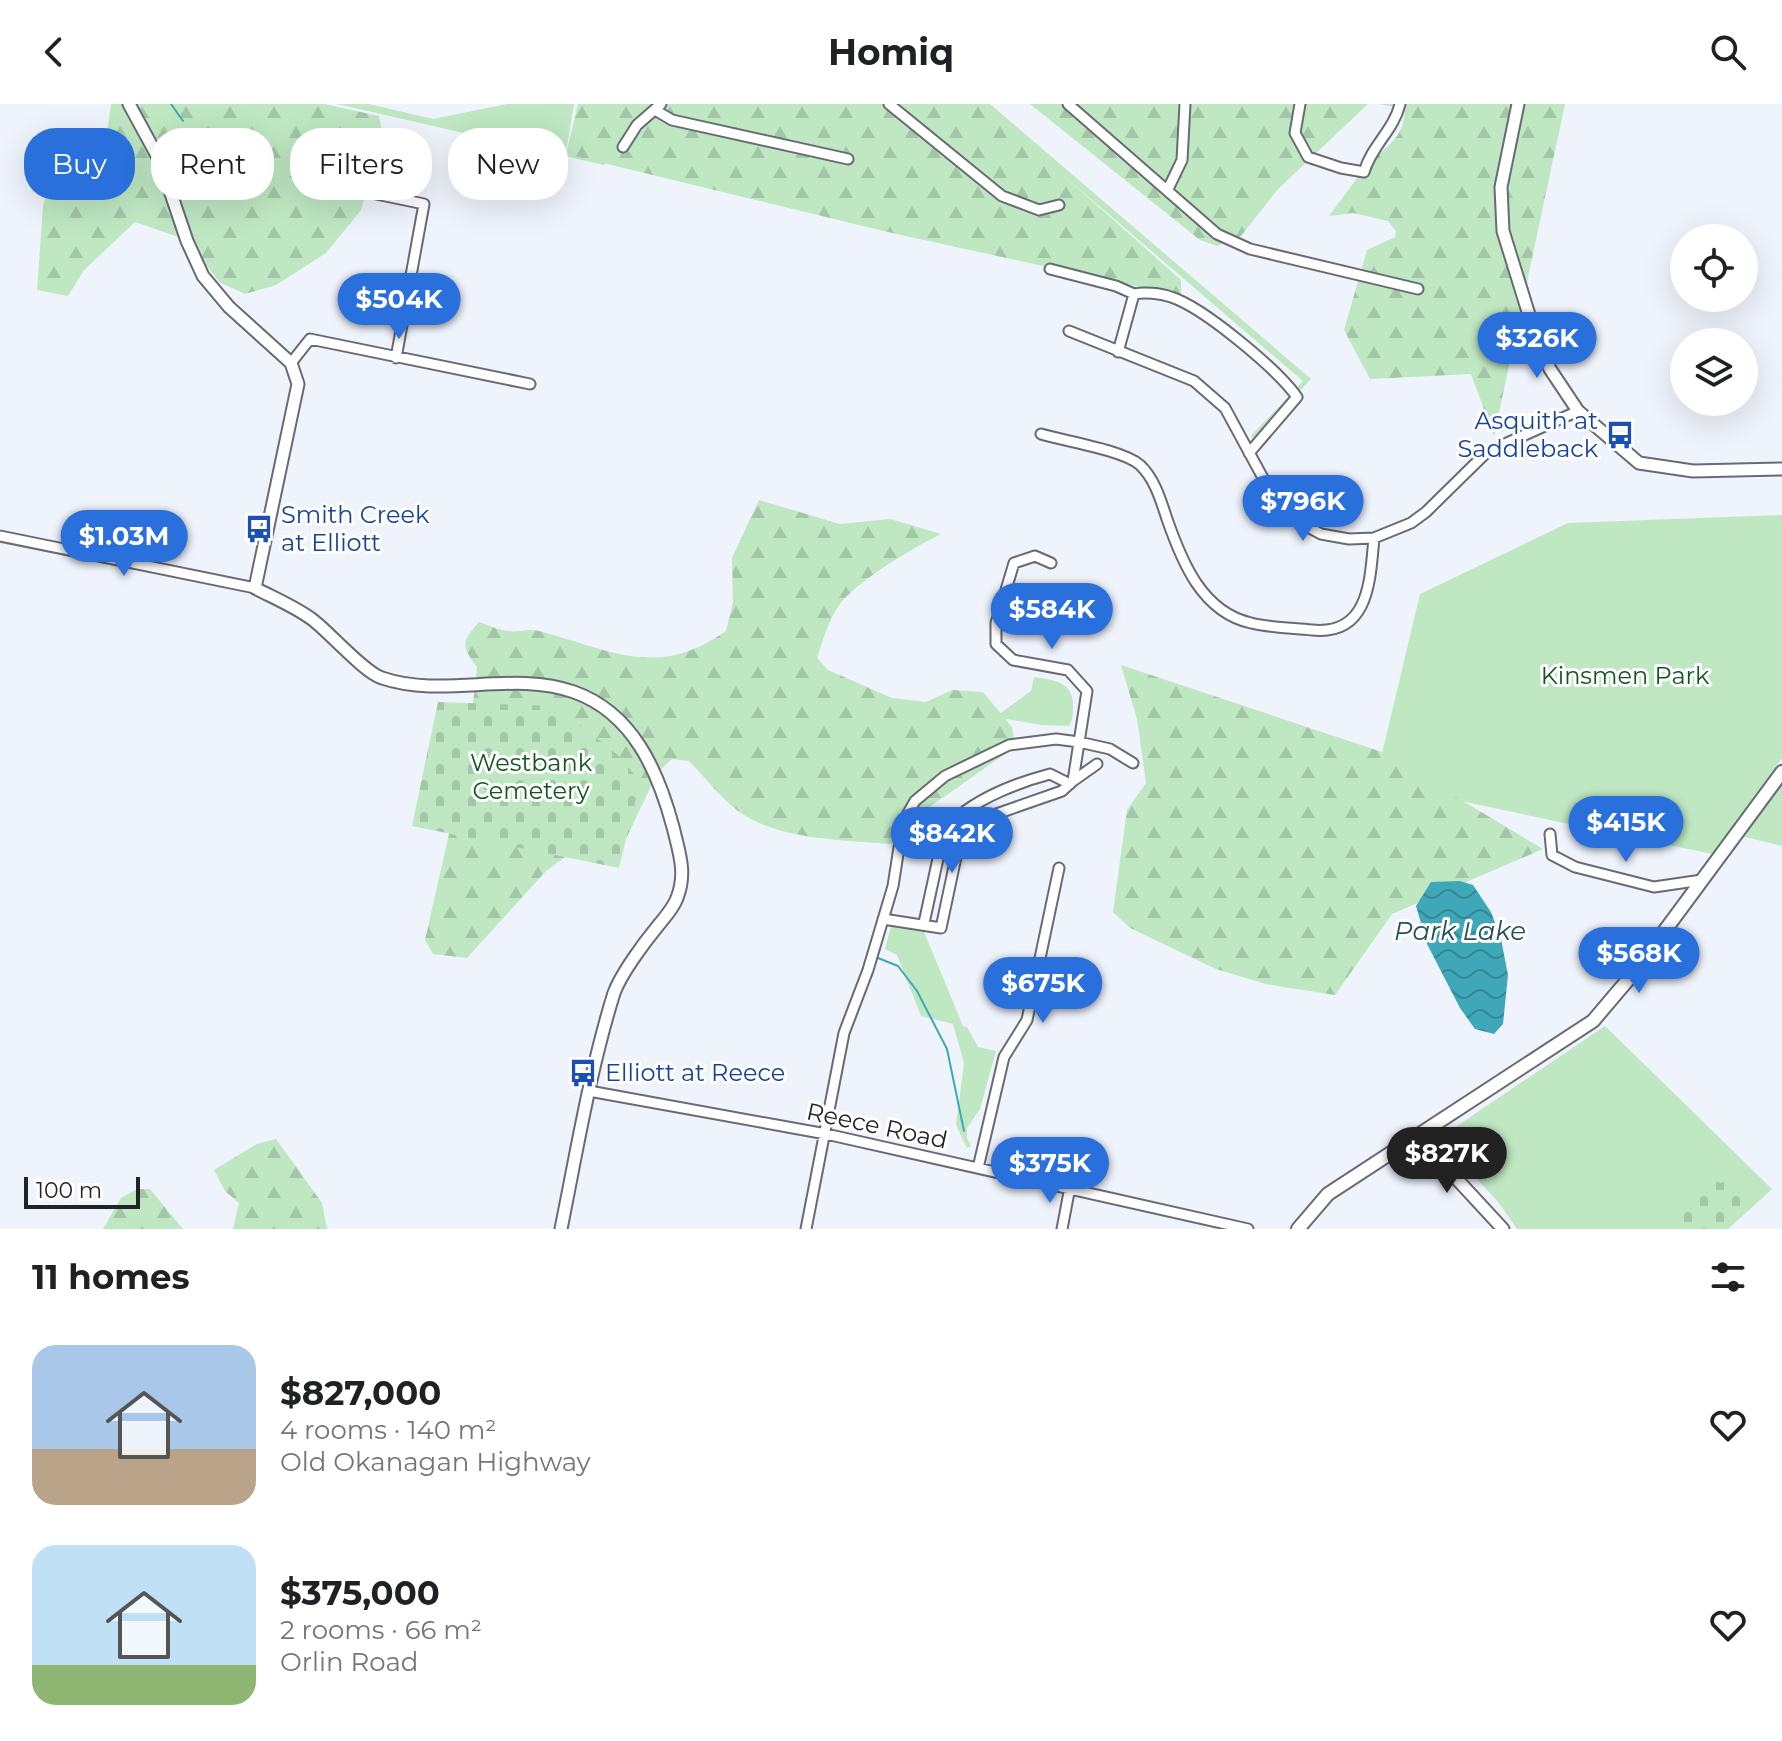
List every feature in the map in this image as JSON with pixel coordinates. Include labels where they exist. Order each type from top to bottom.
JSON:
[{"type":"main road","points":[[1298,1229],[1328,1194],[1593,1021],[1632,975],[1782,772]]},
{"type":"street","points":[[129,104],[160,161],[187,241],[203,276],[229,307],[291,363],[298,384],[255,588]]},
{"type":"street","points":[[889,104],[1002,196],[1039,210],[1059,205]]},
{"type":"street","points":[[1068,104],[1217,234],[1250,249],[1418,289]]},
{"type":"street","points":[[1168,189],[1182,160],[1185,104]]},
{"type":"street","points":[[1300,104],[1295,133],[1308,157],[1364,172],[1369,155],[1397,118],[1400,104]]},
{"type":"street","points":[[1518,104],[1501,187],[1503,231],[1530,318],[1550,369],[1578,411],[1639,463],[1693,471],[1782,469]]},
{"type":"street","points":[[623,147],[637,125],[658,107],[672,120],[848,159]]},
{"type":"street","points":[[396,358],[424,204],[405,200]]},
{"type":"street","points":[[1050,269],[1116,286],[1134,294],[1171,297],[1198,311],[1249,350],[1297,397],[1249,453]]},
{"type":"street","points":[[1118,352],[1134,294]]},
{"type":"street","points":[[1069,331],[1194,381],[1225,408],[1276,502],[1297,521],[1321,534],[1349,539],[1374,538],[1411,523],[1487,452],[1578,411]]},
{"type":"street","points":[[291,363],[310,339],[530,384]]},
{"type":"street","points":[[1041,434],[1127,457],[1141,466],[1157,490],[1176,544],[1198,588],[1220,610],[1250,623],[1324,631],[1347,624],[1363,607],[1369,589],[1374,538]]},
{"type":"street","points":[[0,536],[255,588],[311,618],[379,678],[431,688],[529,684],[573,692],[605,709],[632,735],[663,791],[683,871],[677,899],[671,910],[616,989],[589,1091],[561,1229]]},
{"type":"street","points":[[1051,563],[1035,556],[1014,563],[996,623],[996,644],[1013,660],[1068,670],[1087,691],[1072,782]]},
{"type":"street","points":[[806,1229],[844,1033],[868,970],[893,886],[903,822],[915,801],[945,776],[1009,745],[1056,739],[1079,742],[1110,749],[1133,763]]},
{"type":"street","points":[[883,919],[941,928],[959,843],[969,828],[982,819],[1062,791],[1097,764]]},
{"type":"street","points":[[924,923],[944,831],[960,815],[972,806],[1042,776],[1050,774],[1072,782]]},
{"type":"street","points":[[960,815],[969,828]]},
{"type":"street","points":[[1550,834],[1552,855],[1575,867],[1654,887],[1702,880]]},
{"type":"street","points":[[978,1168],[1004,1057],[1027,1020],[1059,868]]},
{"type":"street","name":"Reece Road","points":[[589,1091],[826,1134],[1248,1229]]},
{"type":"street","points":[[1418,1137],[1503,1229]]},
{"type":"street","points":[[1062,1229],[1070,1187]]},
{"type":"green space","points":[[111,104],[324,104],[379,116],[381,128],[290,128],[290,200],[364,200],[361,210],[326,253],[276,285],[245,294],[219,282],[187,240],[135,222],[84,270],[68,296],[37,290],[45,200],[135,200],[135,128],[108,127]]},
{"type":"green space","points":[[337,104],[369,104],[433,119],[507,104],[574,104],[568,140],[568,128],[448,129]]},
{"type":"green space","points":[[578,104],[983,104],[1181,280],[1181,296],[892,233],[568,154]]},
{"type":"green space","points":[[980,104],[990,104],[1311,379],[1253,440],[1251,436],[1303,381]]},
{"type":"green space","points":[[1030,104],[1368,104],[1277,190],[1241,236],[1217,246],[1200,240]]},
{"type":"green space","points":[[1379,104],[1565,104],[1494,436],[1471,374],[1370,379],[1344,330],[1367,250],[1395,237],[1396,231],[1388,221],[1353,213],[1329,216],[1363,171],[1398,135],[1405,109]]},
{"type":"green space","points":[[568,152],[606,161],[604,165],[568,157]]},
{"type":"green space","points":[[759,500],[840,524],[890,519],[941,534],[892,562],[841,602],[825,633],[817,658],[828,670],[892,698],[926,702],[952,690],[983,692],[1012,727],[1015,747],[911,820],[891,844],[812,837],[772,828],[738,811],[689,761],[672,759],[657,773],[627,837],[594,836],[546,871],[467,958],[433,954],[425,940],[456,804],[477,667],[466,649],[469,635],[479,622],[504,630],[539,631],[612,652],[655,658],[701,646],[726,631],[733,602],[732,558]]},
{"type":"green space","name":"Kinsmen Park","points":[[1782,515],[1782,758],[1712,854],[1375,783],[1420,594],[1568,523]]},
{"type":"green space","points":[[1121,665],[1397,757],[1404,766],[1543,849],[1392,914],[1335,995],[1266,984],[1216,969],[1130,928],[1113,912],[1127,810],[1146,783],[1137,719]]},
{"type":"green space","points":[[1034,677],[1061,683],[1070,691],[1073,712],[1069,726],[995,717],[1031,691]]},
{"type":"green space","name":"Westbank Cemetery","points":[[438,702],[549,706],[567,714],[620,757],[640,782],[619,868],[412,826]]},
{"type":"green space","points":[[1782,776],[1782,846],[1741,836]]},
{"type":"green space","points":[[894,915],[922,927],[963,1026],[967,1027],[978,1047],[996,1051],[980,1109],[967,1128],[971,1146],[967,1148],[956,1125],[964,1063],[953,1024],[921,1016],[897,955],[885,949]]},
{"type":"green space","points":[[1605,1026],[1772,1189],[1728,1229],[1517,1229],[1499,1203],[1447,1146],[1444,1137],[1451,1130]]},
{"type":"green space","points":[[276,1139],[322,1203],[327,1229],[233,1229],[239,1203],[225,1191],[214,1170],[257,1144]]},
{"type":"green space","points":[[1734,1176],[1755,1200],[1725,1229],[1677,1229],[1673,1223],[1683,1199],[1702,1196],[1714,1181],[1721,1183]]},
{"type":"green space","points":[[137,1189],[150,1189],[183,1229],[103,1229],[121,1198]]},
{"type":"water","name":"Park Lake","points":[[1460,881],[1473,885],[1491,912],[1501,939],[1508,975],[1503,1024],[1494,1034],[1475,1029],[1460,1008],[1427,944],[1416,906],[1431,882]]},
{"type":"waterway","points":[[171,104],[183,121]]},
{"type":"waterway","points":[[878,958],[898,966],[917,991],[947,1049],[964,1131]]},
{"type":"place","name":"Asquith at Saddleback","points":[[1620,435]]},
{"type":"place","name":"Smith Creek at Elliott","points":[[259,529]]},
{"type":"place","name":"Elliott at Reece","points":[[583,1073]]}]
